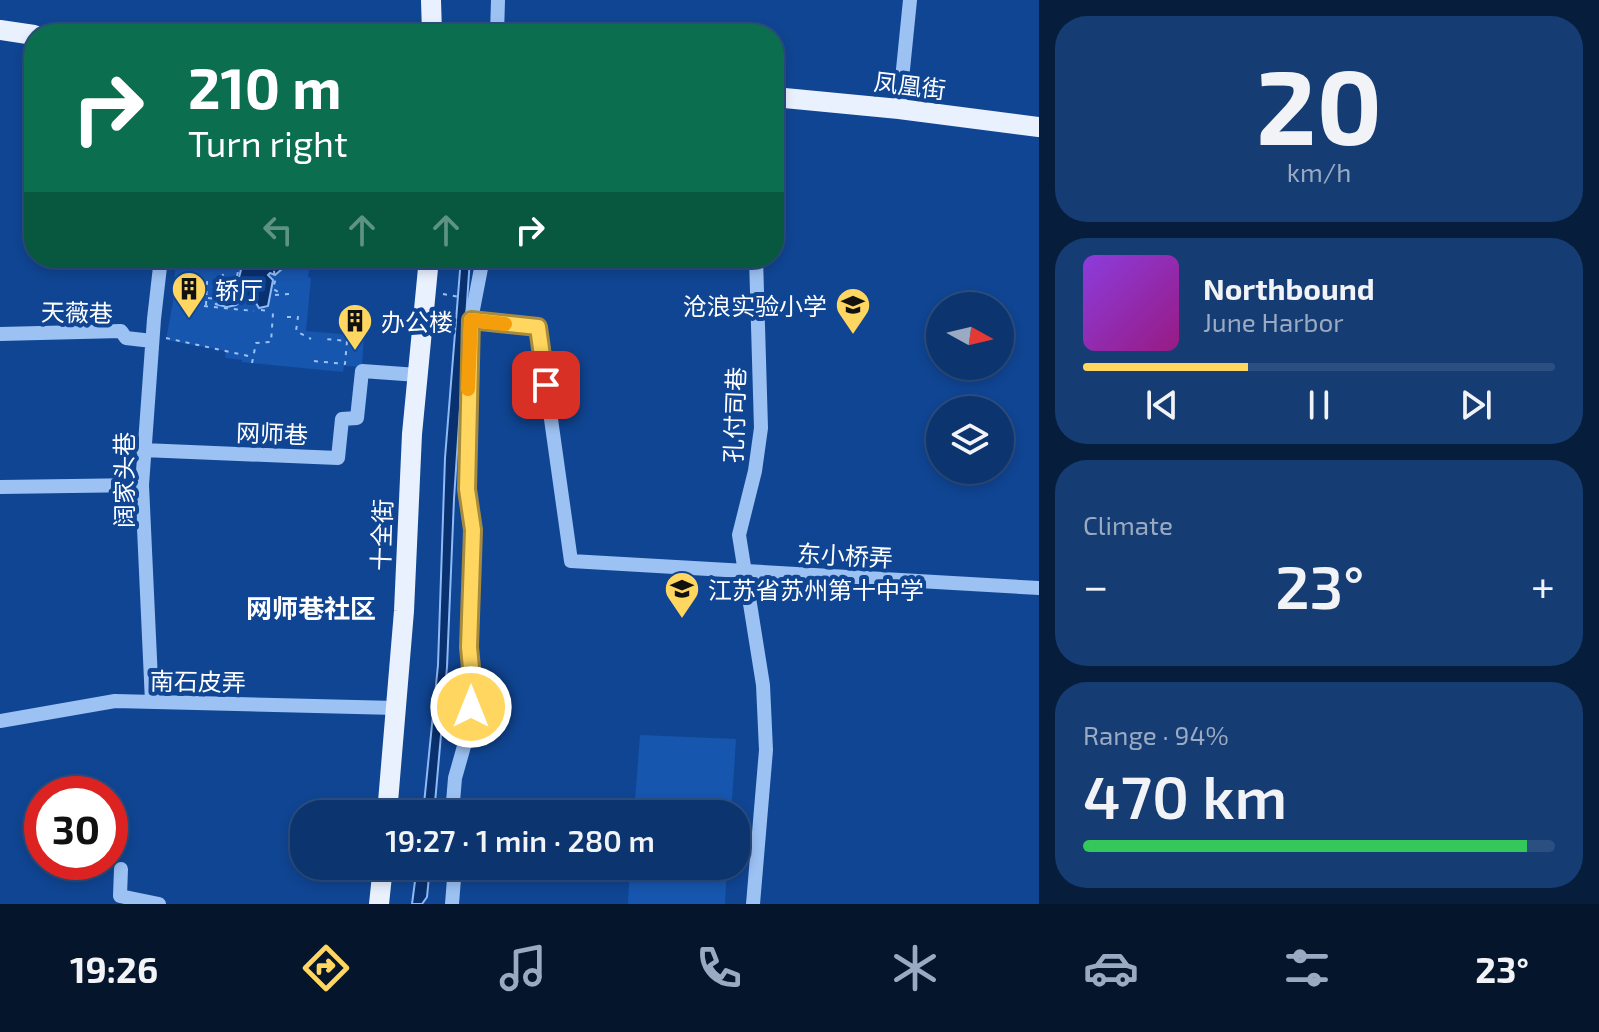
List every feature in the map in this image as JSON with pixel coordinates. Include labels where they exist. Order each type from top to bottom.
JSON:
[{"type":"main road","points":[[431,0],[432,24]]},
{"type":"main road","points":[[0,30],[24,34]]},
{"type":"main road","points":[[0,39],[24,43]]},
{"type":"main road","name":"凤凰街","points":[[784,89],[1039,127]]},
{"type":"main road","name":"凤凰街","points":[[784,98],[1039,114]]},
{"type":"main road","name":"十全街","points":[[388,800],[428,268]]},
{"type":"main road","points":[[379,904],[382,880]]},
{"type":"street","points":[[497,24],[498,0]]},
{"type":"street","points":[[899,104],[910,0]]},
{"type":"street","name":"阔家头巷","points":[[152,702],[142,485],[143,450],[159,340],[161,268]]},
{"type":"street","points":[[453,800],[455,778],[470,725],[473,689],[469,647],[473,530],[467,489],[471,320],[481,268]]},
{"type":"street","name":"孔付司巷","points":[[753,904],[766,750],[763,685],[739,535],[755,471],[761,428],[756,268]]},
{"type":"street","name":"东小桥弄","points":[[471,320],[538,327],[571,561],[1039,588]]},
{"type":"street","name":"天薇巷","points":[[0,334],[121,331],[126,338],[159,340]]},
{"type":"street","name":"网师巷","points":[[143,450],[338,458],[342,419],[357,418],[362,371],[418,375]]},
{"type":"street","points":[[0,487],[142,485]]},
{"type":"street","name":"南石皮弄","points":[[0,721],[115,701],[396,708]]},
{"type":"street","points":[[121,880],[120,896],[159,904]]},
{"type":"street","points":[[452,904],[454,880]]},
{"type":"path","points":[[222,268],[223,276],[218,282],[207,282],[205,306],[228,305],[254,311]]},
{"type":"path","points":[[237,276],[239,268]]},
{"type":"path","points":[[275,268],[273,290],[280,293]]},
{"type":"path","points":[[185,275],[193,275],[191,304]]},
{"type":"path","points":[[437,293],[469,299]]},
{"type":"path","points":[[275,295],[289,294]]},
{"type":"path","points":[[206,298],[218,299]]},
{"type":"path","points":[[252,363],[256,343],[271,342],[271,312],[261,310]]},
{"type":"path","points":[[287,317],[298,317],[296,331],[311,339]]},
{"type":"path","points":[[314,361],[345,364],[347,341],[325,339]]},
{"type":"path","points":[[159,340],[253,357]]},
{"type":"shaded area","points":[[175,268],[309,268],[306,331],[364,336],[362,367],[344,366],[343,372],[242,362],[225,358],[226,351],[166,340]]},
{"type":"shaded area","points":[[241,268],[282,269],[275,275],[268,275],[273,280],[268,306],[259,308],[256,303],[241,301],[227,307],[215,304],[233,301]]},
{"type":"shaded area","points":[[460,268],[469,268],[454,499],[447,667],[435,800],[424,800],[438,665],[445,458]]},
{"type":"shaded area","points":[[640,735],[736,739],[732,800],[635,800]]},
{"type":"shaded area","points":[[415,880],[429,880],[427,897],[422,904],[412,904]]},
{"type":"shaded area","points":[[629,880],[726,880],[725,904],[628,904]]},
{"type":"slow traffic","points":[[468,389],[471,320],[505,324]]},
{"type":"place","name":"轿厅","points":[[189,320]]},
{"type":"place","name":"沧浪实验小学","points":[[853,336]]},
{"type":"place","name":"办公楼","points":[[355,352]]},
{"type":"place","name":"江苏省苏州第十中学","points":[[682,620]]},
{"type":"district","name":"网师巷社区","points":[[311,607]]},
{"type":"route","points":[[471,707],[473,689],[469,647],[473,530],[467,489],[471,320],[538,327],[546,385]]}]
